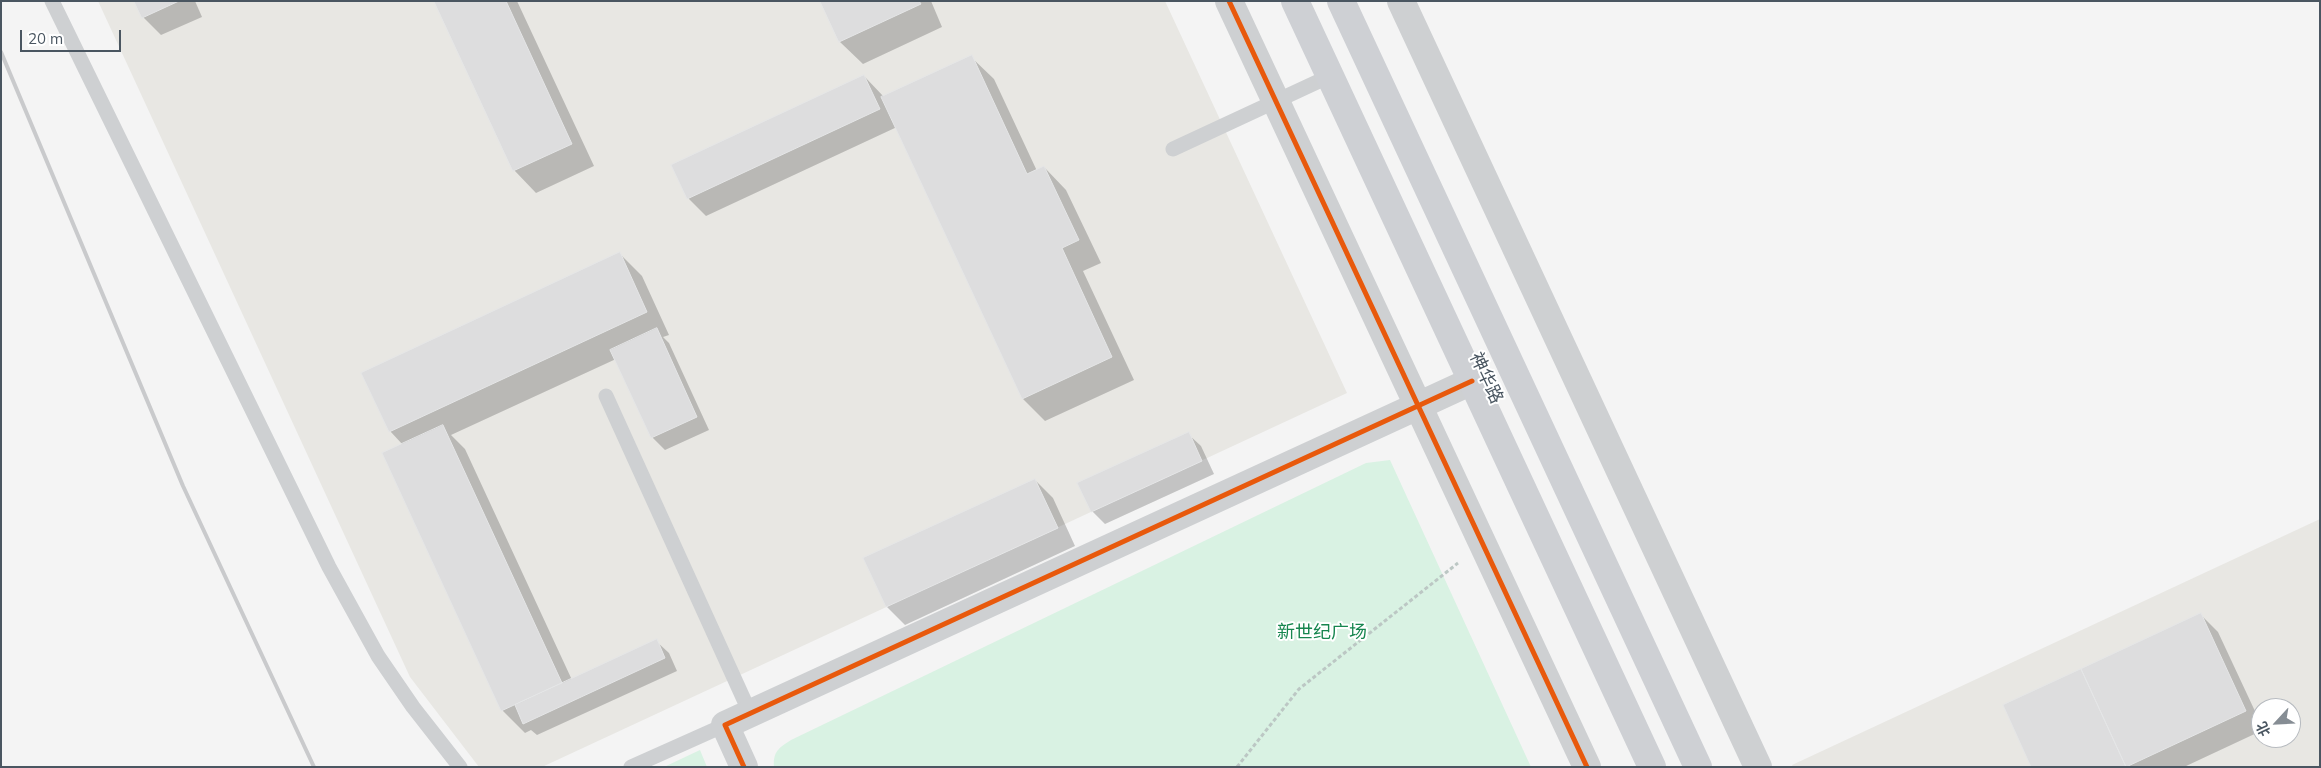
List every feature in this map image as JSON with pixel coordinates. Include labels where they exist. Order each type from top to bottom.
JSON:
[{"type":"main road","name":"神华路","points":[[1295,1],[1652,767]]},
{"type":"main road","name":"神华路","points":[[1341,1],[1698,767]]},
{"type":"street","points":[[1229,1],[1587,767]]},
{"type":"street","points":[[1401,1],[1758,767]]},
{"type":"street","points":[[744,767],[725,725],[1472,382]]},
{"type":"lane","points":[[52,1],[329,566],[378,656],[413,707],[460,767]]},
{"type":"lane","points":[[1173,149],[1330,76]]},
{"type":"lane","points":[[606,396],[750,713]]},
{"type":"lane","points":[[631,767],[725,725]]},
{"type":"path","points":[[1237,767],[1299,688],[1483,544]]},
{"type":"shaded area","points":[[98,1],[1165,1],[1347,393],[542,767],[479,767],[410,677]]},
{"type":"shaded area","points":[[2320,519],[2320,767],[1793,767],[1792,765]]},
{"type":"green space","name":"新世纪广场","points":[[1390,460],[1531,767],[774,767],[778,750],[791,740],[1366,463]]},
{"type":"green space","points":[[700,750],[707,767],[664,767]]},
{"type":"building","points":[[134,1],[179,1],[142,18]]},
{"type":"building","points":[[434,1],[506,1],[572,144],[513,171]]},
{"type":"building","points":[[820,1],[919,1],[921,4],[839,42]]},
{"type":"building","points":[[972,55],[1027,174],[1044,166],[1079,240],[1062,248],[1112,357],[1022,399],[881,97]]},
{"type":"building","points":[[864,75],[880,109],[687,199],[671,165]]},
{"type":"building","points":[[620,252],[647,312],[389,432],[361,373]]},
{"type":"building","points":[[657,328],[697,417],[651,438],[610,350]]},
{"type":"building","points":[[443,425],[562,683],[501,711],[382,453]]},
{"type":"building","points":[[1189,432],[1202,461],[1091,512],[1077,483]]},
{"type":"building","points":[[1035,479],[1058,528],[886,607],[863,558]]},
{"type":"building","points":[[2201,613],[2246,711],[2126,767],[2081,669]]},
{"type":"building","points":[[657,639],[665,658],[523,724],[515,705]]},
{"type":"building","points":[[2081,669],[2126,767],[2031,767],[2003,705]]},
{"type":"railway","points":[[1,52],[183,486],[314,767]]},
{"type":"cycle path","points":[[1229,1],[1587,767]]},
{"type":"cycle path","points":[[744,767],[725,725],[1472,381]]}]
